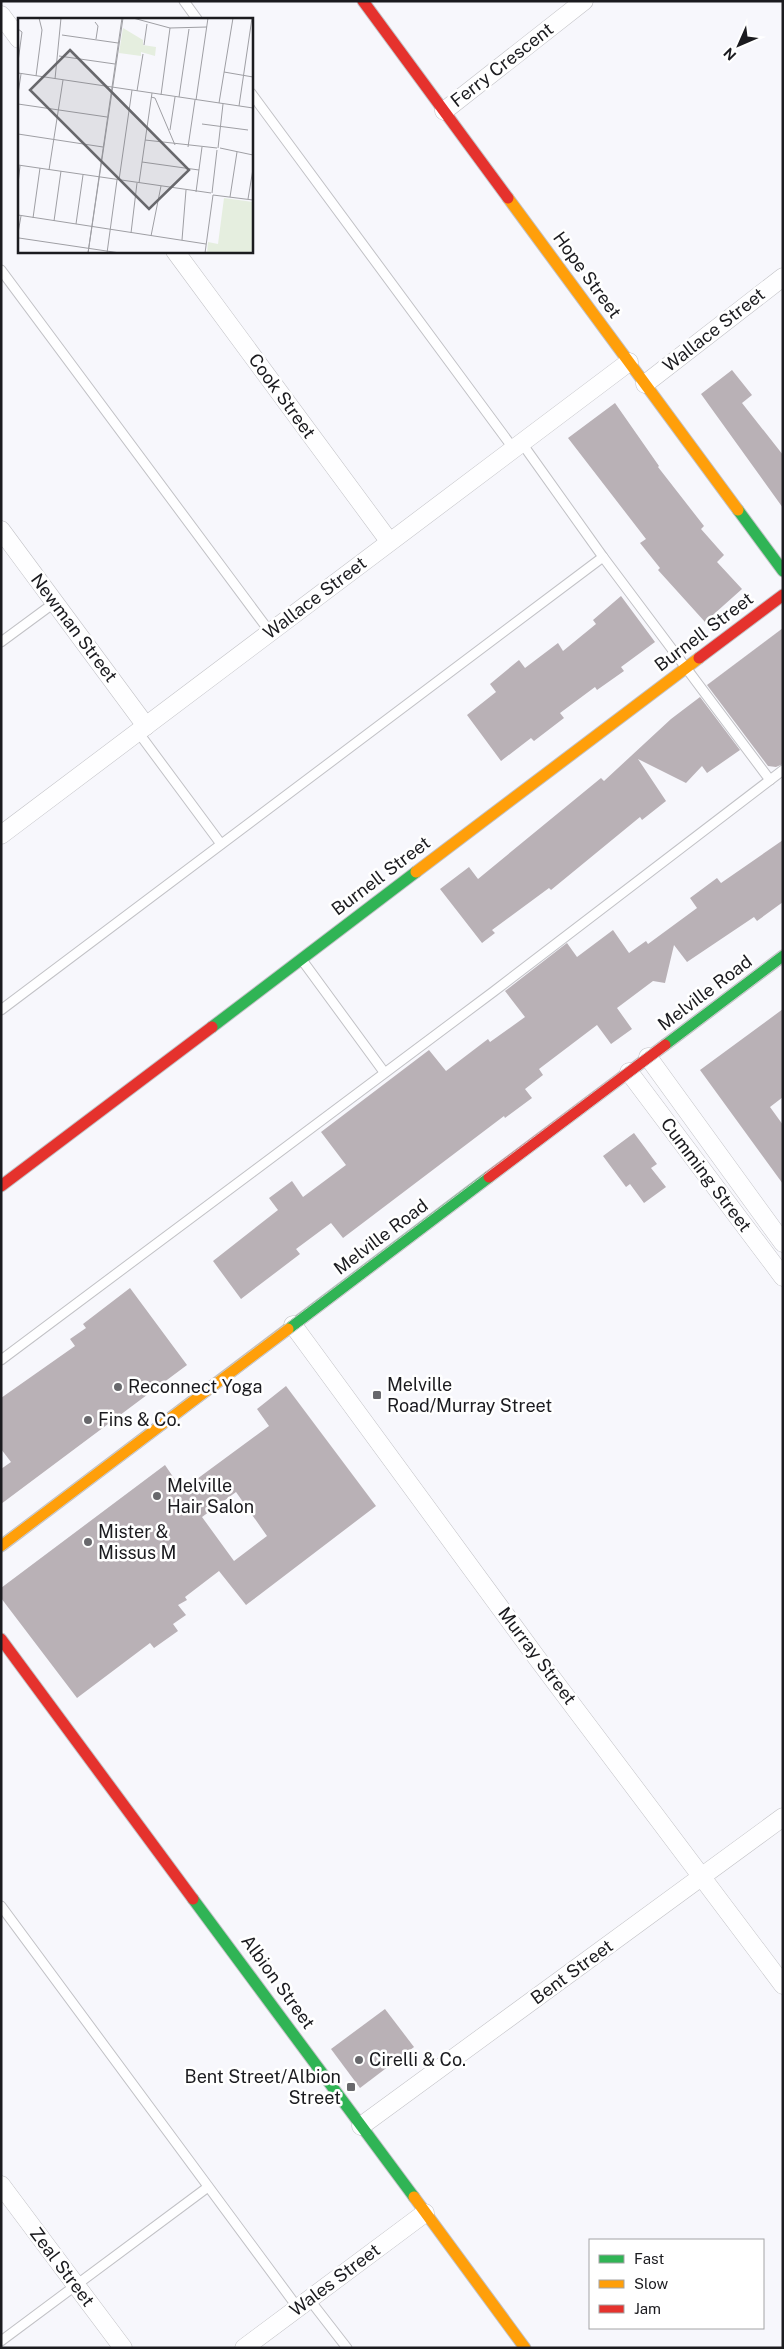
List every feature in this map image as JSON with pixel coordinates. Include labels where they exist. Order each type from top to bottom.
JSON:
[{"type":"street","name":"Hope Street","points":[[363,1],[783,571]]},
{"type":"street","name":"Ferry Crescent","points":[[444,111],[584,1]]},
{"type":"street","points":[[1,16],[18,38]]},
{"type":"street","name":"Cook Street","points":[[177,252],[389,541]]},
{"type":"street","name":"Wallace Street","points":[[645,384],[783,277]]},
{"type":"street","name":"Wallace Street","points":[[1,835],[629,362]]},
{"type":"street","name":"Newman Street","points":[[1,530],[142,729]]},
{"type":"street","name":"Burnell Street","points":[[1,1186],[783,595]]},
{"type":"street","name":"Melville Road","points":[[1,1546],[783,956]]},
{"type":"street","name":"Cumming Street","points":[[648,1057],[783,1243]]},
{"type":"street","name":"Cumming Street","points":[[629,1072],[782,1275]]},
{"type":"street","name":"Murray Street","points":[[294,1325],[537,1658],[783,1985]]},
{"type":"street","name":"Albion Street","points":[[1,1639],[525,2348]]},
{"type":"street","name":"Bent Street","points":[[362,2126],[783,1817]]},
{"type":"street","name":"Zeal Street","points":[[1,2185],[123,2348]]},
{"type":"street","name":"Wales Street","points":[[244,2348],[425,2213]]},
{"type":"lane","points":[[184,1],[196,18]]},
{"type":"lane","points":[[252,93],[517,445],[687,666],[770,780]]},
{"type":"lane","points":[[1,270],[270,632]]},
{"type":"lane","points":[[1,1010],[603,556]]},
{"type":"lane","points":[[1,642],[54,603]]},
{"type":"lane","points":[[142,729],[221,844]]},
{"type":"lane","points":[[1,1360],[783,770]]},
{"type":"lane","points":[[301,959],[384,1072]]},
{"type":"lane","points":[[1,1906],[208,2187],[304,2304],[348,2348]]},
{"type":"lane","points":[[1,2340],[208,2187]]},
{"type":"building","points":[[732,370],[752,395],[742,403],[783,455],[783,508],[701,394]]},
{"type":"building","points":[[615,403],[658,467],[704,526],[701,529],[724,555],[717,562],[742,589],[705,622],[658,570],[660,568],[640,543],[646,539],[568,438]]},
{"type":"building","points":[[621,596],[655,642],[621,667],[624,671],[597,690],[595,687],[560,713],[564,718],[534,741],[531,738],[501,761],[467,715],[496,692],[490,684],[519,660],[525,668],[558,643],[563,651],[596,624],[593,620]]},
{"type":"building","points":[[783,628],[783,764],[776,767],[768,766],[707,685]]},
{"type":"building","points":[[700,697],[740,750],[707,773],[702,766],[686,783],[638,759],[666,801],[642,820],[640,817],[551,890],[549,888],[492,930],[495,933],[482,943],[440,889],[469,867],[478,879],[601,778],[604,781],[671,719]]},
{"type":"building","points":[[783,840],[783,902],[757,921],[754,917],[687,962],[674,945],[665,983],[653,981],[617,1008],[632,1029],[611,1044],[597,1025],[539,1069],[543,1075],[525,1089],[532,1098],[505,1118],[504,1116],[343,1238],[331,1223],[296,1249],[300,1254],[241,1299],[213,1261],[278,1210],[269,1198],[292,1181],[303,1197],[346,1165],[321,1132],[429,1050],[446,1071],[488,1039],[490,1042],[525,1017],[505,991],[567,943],[577,957],[613,930],[629,953],[646,941],[648,944],[697,908],[690,898],[717,878],[721,883]]},
{"type":"building","points":[[783,1009],[783,1097],[770,1107],[783,1125],[783,1184],[700,1070]]},
{"type":"building","points":[[634,1133],[657,1164],[651,1168],[666,1187],[644,1203],[630,1184],[626,1187],[603,1156]]},
{"type":"building","points":[[130,1288],[187,1365],[1,1504],[1,1469],[11,1462],[1,1449],[1,1398],[75,1346],[70,1339],[86,1328],[83,1324]]},
{"type":"building","points":[[286,1386],[376,1506],[246,1605],[219,1571],[185,1597],[187,1600],[178,1605],[186,1615],[173,1624],[178,1631],[154,1648],[150,1643],[77,1698],[1,1598],[1,1588],[165,1465],[182,1490],[269,1426],[257,1409]],"holes":[[[236,1492],[267,1536],[234,1561],[202,1517]]]},
{"type":"building","points":[[385,2009],[414,2047],[360,2088],[331,2049]]},
{"type":"tram line","points":[[1,1539],[783,949]]},
{"type":"tram line","points":[[1,1553],[783,963]]},
{"type":"traffic: fast","points":[[738,510],[783,571]]},
{"type":"traffic: fast","points":[[212,1027],[416,872]]},
{"type":"traffic: fast","points":[[665,1045],[783,956]]},
{"type":"traffic: fast","points":[[288,1329],[489,1177]]},
{"type":"traffic: fast","points":[[193,1899],[414,2197]]},
{"type":"traffic: slow","points":[[508,198],[738,510]]},
{"type":"traffic: slow","points":[[416,872],[699,658]]},
{"type":"traffic: slow","points":[[1,1546],[288,1329]]},
{"type":"traffic: slow","points":[[414,2197],[525,2348]]},
{"type":"traffic: jam","points":[[363,1],[508,198]]},
{"type":"traffic: jam","points":[[699,658],[783,595]]},
{"type":"traffic: jam","points":[[1,1186],[212,1027]]},
{"type":"traffic: jam","points":[[489,1177],[665,1045]]},
{"type":"traffic: jam","points":[[1,1639],[193,1899]]},
{"type":"place","name":"Reconnect Yoga","points":[[118,1387]]},
{"type":"place","name":"Melville Road/Murray Street","points":[[377,1395]]},
{"type":"place","name":"Fins & Co.","points":[[88,1420]]},
{"type":"place","name":"Melville Hair Salon","points":[[157,1496]]},
{"type":"place","name":"Mister & Missus M","points":[[88,1542]]},
{"type":"place","name":"Cirelli & Co.","points":[[359,2060]]},
{"type":"place","name":"Bent Street/Albion Street","points":[[351,2087]]}]
